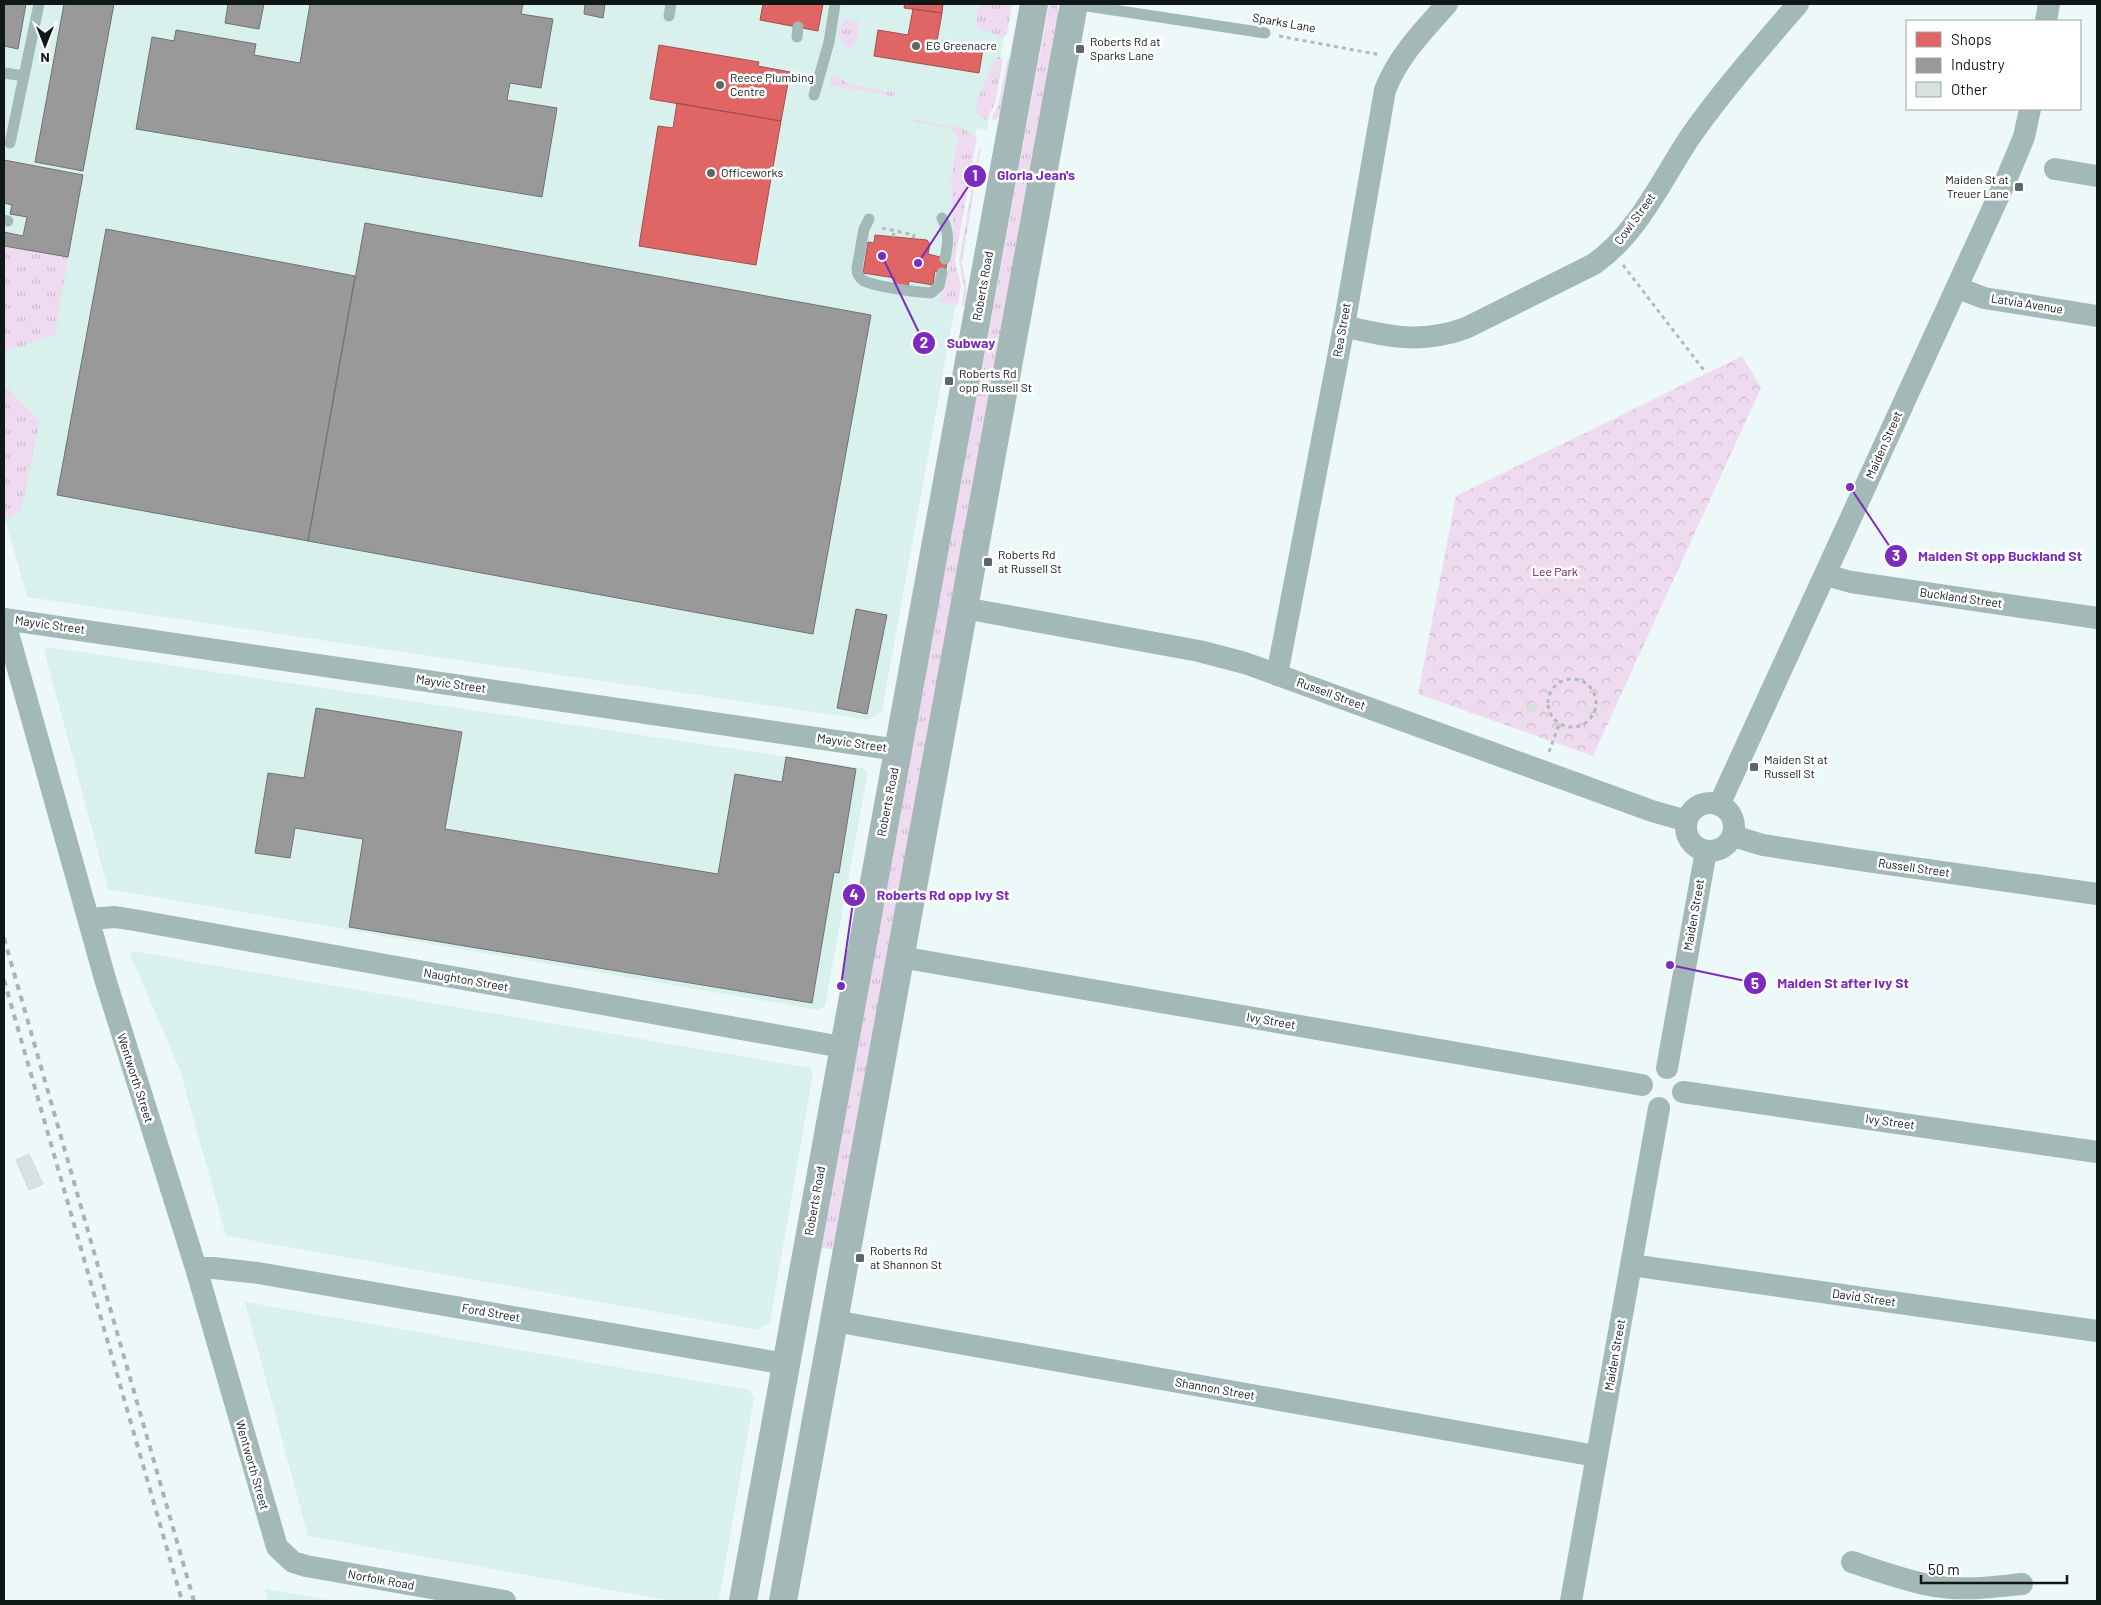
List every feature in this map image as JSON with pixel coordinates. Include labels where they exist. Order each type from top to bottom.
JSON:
[{"type":"highway","name":"Roberts Road","points":[[743,1601],[842,1047],[1034,4]]},
{"type":"highway","points":[[783,1601],[1074,4]]},
{"type":"street","name":"Rea Street","points":[[1277,675],[1344,326],[1386,90],[1392,72],[1447,4]]},
{"type":"street","name":"Cowl Street","points":[[1344,326],[1413,339],[1447,336],[1594,264],[1611,252],[1634,224],[1710,110],[1798,4]]},
{"type":"street","points":[[2046,20],[2049,4]]},
{"type":"street","name":"Maiden Street","points":[[1719,805],[1958,288],[2015,160],[2024,137],[2030,110]]},
{"type":"street","points":[[2055,169],[2097,176]]},
{"type":"street","name":"Latvia Avenue","points":[[1958,288],[1984,298],[2097,316]]},
{"type":"street","name":"Buckland Street","points":[[1826,575],[1851,582],[2097,618]]},
{"type":"street","name":"Russell Street","points":[[964,608],[1199,651],[1245,663],[1652,812],[1687,821]]},
{"type":"street","name":"Mayvic Street","points":[[4,619],[898,750]]},
{"type":"street","name":"Wentworth Street","points":[[4,619],[121,1034],[196,1268],[272,1535]]},
{"type":"street","points":[[1707,803],[1719,805],[1732,818],[1733,836],[1724,848],[1706,851],[1697,848],[1690,840],[1686,831],[1687,821],[1692,810],[1699,806],[1707,803]]},
{"type":"street","name":"Russell Street","points":[[1733,836],[1755,843],[1801,851],[2097,894]]},
{"type":"street","name":"Maiden Street","points":[[1667,1068],[1706,851]]},
{"type":"street","name":"Naughton Street","points":[[89,919],[114,918],[134,920],[842,1047]]},
{"type":"street","name":"Ivy Street","points":[[900,957],[1642,1085]]},
{"type":"street","points":[[1667,1068],[1678,1074],[1683,1085],[1683,1092],[1677,1102],[1666,1108],[1659,1108],[1653,1106],[1644,1097],[1642,1085],[1648,1073],[1667,1068]]},
{"type":"street","name":"Ivy Street","points":[[1683,1092],[2097,1152]]},
{"type":"street","name":"Maiden Street","points":[[1571,1601],[1659,1108]]},
{"type":"street","name":"David Street","points":[[1631,1265],[2097,1331]]},
{"type":"street","name":"Ford Street","points":[[196,1268],[258,1273],[786,1364]]},
{"type":"street","name":"Shannon Street","points":[[834,1321],[1596,1456]]},
{"type":"street","name":"Norfolk Road","points":[[272,1535],[282,1553],[293,1562],[306,1566],[505,1601]]},
{"type":"street","points":[[1852,1562],[1894,1576],[1934,1594],[1970,1588],[2022,1584]]},
{"type":"lane","points":[[10,143],[39,4]]},
{"type":"lane","points":[[670,16],[671,4]]},
{"type":"lane","points":[[814,95],[829,42],[835,4]]},
{"type":"lane","name":"Sparks Lane","points":[[1074,4],[1265,33]]},
{"type":"lane","points":[[4,73],[24,76]]},
{"type":"lane","points":[[942,218],[948,231],[945,259]]},
{"type":"lane","points":[[869,219],[864,229],[857,268],[857,273],[864,281],[931,292],[939,286],[942,273]]},
{"type":"path","name":"Sparks Lane","points":[[1265,33],[1401,60]]},
{"type":"path","points":[[883,221],[882,229],[914,235],[913,238]]},
{"type":"path","points":[[893,237],[894,232]]},
{"type":"path","points":[[1611,252],[1632,274],[1706,373]]},
{"type":"path","points":[[1569,679],[1585,682],[1595,694],[1596,709],[1593,716],[1582,726],[1566,727],[1559,724],[1552,718],[1548,702],[1554,687],[1569,679]]},
{"type":"path","points":[[1542,772],[1559,724]]},
{"type":"shaded area","points":[[4,4],[1010,4],[987,130],[977,128],[950,273],[959,285],[882,711],[868,720],[27,597],[4,515]]},
{"type":"shaded area","points":[[47,647],[863,768],[868,772],[825,1006],[819,1010],[108,889],[44,650]]},
{"type":"shaded area","points":[[132,951],[810,1068],[813,1074],[770,1322],[759,1330],[226,1236],[180,1070],[130,954]]},
{"type":"shaded area","points":[[245,1302],[749,1390],[754,1398],[719,1600],[672,1601],[308,1536]]},
{"type":"shaded area","points":[[265,1589],[317,1598],[333,1601],[268,1601]]},
{"type":"green space","points":[[979,4],[1012,5],[1007,34],[1003,38],[978,29],[976,24]]},
{"type":"green space","points":[[1049,4],[1057,4],[1059,15],[833,1249],[821,1248]]},
{"type":"green space","points":[[848,19],[859,22],[857,42],[851,48],[843,44],[839,36],[839,28]]},
{"type":"green space","points":[[998,57],[1001,57],[1003,60],[995,104],[986,120],[977,112],[976,108],[981,90]]},
{"type":"green space","points":[[1008,58],[1010,58],[1001,111],[994,121],[992,118],[998,105]]},
{"type":"green space","points":[[831,75],[839,77],[848,84],[893,92],[895,94],[893,96],[832,86],[829,85]]},
{"type":"green space","points":[[910,119],[962,128],[977,138],[955,260],[961,286],[958,305],[937,301],[946,285],[954,240],[951,177],[958,137],[952,132],[952,129],[910,121]]},
{"type":"green space","points":[[981,147],[962,263],[967,289],[964,306],[962,305],[964,288],[959,260],[979,149]]},
{"type":"green space","points":[[4,246],[68,257],[55,335],[4,352]]},
{"type":"green space","name":"Lee Park","points":[[1742,356],[1761,388],[1593,756],[1418,694],[1456,496]]},
{"type":"green space","points":[[4,386],[40,421],[21,511],[5,519]]},
{"type":"building: Shops","points":[[763,4],[823,4],[818,31],[760,20]]},
{"type":"building: Shops","points":[[905,4],[943,4],[942,13],[904,8]]},
{"type":"building: Shops","points":[[913,9],[942,13],[937,41],[983,49],[979,73],[874,56],[878,30],[908,35]]},
{"type":"building: Shops","name":"Reece Plumbing Centre","points":[[659,45],[759,62],[758,66],[790,72],[781,121],[650,99]]},
{"type":"building: Shops","name":"Officeworks","points":[[677,103],[781,121],[756,265],[639,246],[658,126],[673,128]]},
{"type":"building: Shops","points":[[875,235],[927,240],[930,244],[928,254],[948,259],[945,273],[935,271],[933,285],[909,281],[908,289],[894,286],[895,278],[863,273],[868,242],[874,243]]},
{"type":"building: Industry","points":[[4,4],[26,4],[18,49],[4,46]]},
{"type":"building: Industry","points":[[64,4],[114,4],[83,171],[35,162]]},
{"type":"building: Industry","points":[[228,4],[264,4],[259,29],[225,23]]},
{"type":"building: Industry","points":[[310,4],[523,4],[521,14],[553,19],[541,88],[510,83],[507,100],[557,108],[542,197],[136,129],[152,37],[174,41],[176,30],[256,44],[254,55],[300,63]]},
{"type":"building: Industry","points":[[585,4],[605,4],[603,18],[584,14]]},
{"type":"building: Industry","points":[[4,160],[83,175],[68,257],[4,246],[4,232],[23,236],[27,217],[10,214],[12,205],[4,203]]},
{"type":"building: Industry","points":[[365,223],[871,315],[813,634],[308,541]]},
{"type":"building: Industry","points":[[106,229],[355,276],[308,541],[57,495]]},
{"type":"building: Industry","points":[[856,609],[887,615],[867,714],[837,708]]},
{"type":"building: Industry","points":[[316,708],[462,732],[445,829],[718,874],[735,774],[782,782],[786,757],[856,769],[839,873],[834,872],[812,1003],[349,927],[363,839],[295,828],[290,858],[255,853],[268,773],[304,778]]},
{"type":"building: Other","points":[[1530,702],[1537,704],[1534,712],[1527,709]]},
{"type":"building: Other","points":[[29,1154],[43,1184],[29,1190],[16,1160]]},
{"type":"railway","points":[[4,938],[194,1601]]},
{"type":"railway","points":[[4,980],[182,1601]]},
{"type":"place","name":"EG Greenacre","points":[[916,46]]},
{"type":"place","name":"Roberts Rd at Sparks Lane","points":[[1080,49]]},
{"type":"place","name":"Reece Plumbing Centre","points":[[720,85]]},
{"type":"place","name":"Officeworks","points":[[711,173]]},
{"type":"place","name":"Maiden St at Treuer Lane","points":[[2019,187]]},
{"type":"place","name":"Subway","points":[[882,256]]},
{"type":"place","name":"Gloria Jean's","points":[[918,263]]},
{"type":"place","name":"Roberts Rd opp Russell St","points":[[949,381]]},
{"type":"place","name":"Maiden St opp Buckland St","points":[[1850,487]]},
{"type":"place","name":"Roberts Rd at Russell St","points":[[988,562]]},
{"type":"place","name":"Maiden St at Russell St","points":[[1754,767]]},
{"type":"place","name":"Maiden St after Ivy St","points":[[1670,965]]},
{"type":"place","name":"Roberts Rd opp Ivy St","points":[[841,986]]},
{"type":"place","name":"Roberts Rd at Shannon St","points":[[860,1258]]}]
